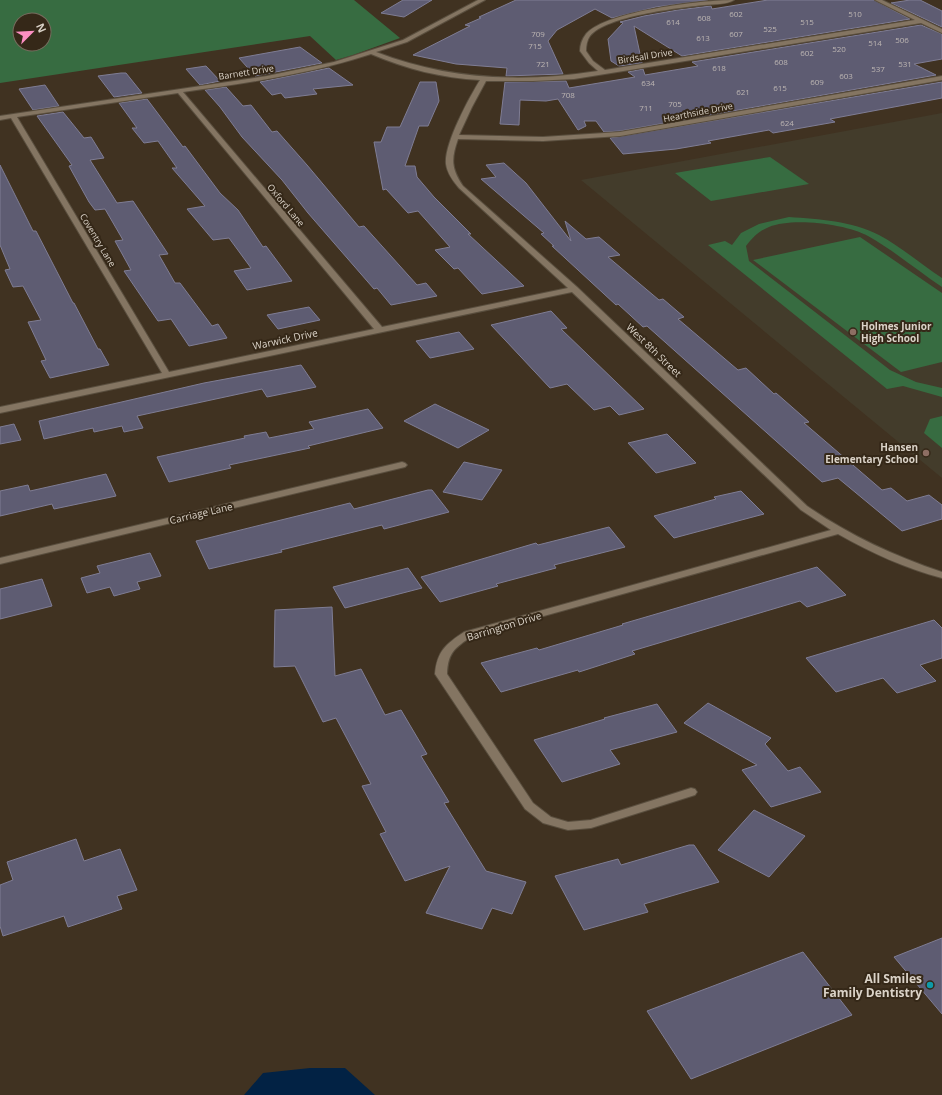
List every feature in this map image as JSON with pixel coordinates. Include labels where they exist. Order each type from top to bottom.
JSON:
[{"type":"street","name":"Barnett Drive","points":[[0,118],[291,74],[334,64],[405,41],[482,0]]},
{"type":"street","points":[[603,72],[591,62],[583,51],[585,40],[589,34],[602,25],[622,18],[646,13],[731,0]]},
{"type":"street","points":[[878,0],[942,31]]},
{"type":"street","name":"Birdsall Drive","points":[[373,52],[398,63],[442,74],[484,79],[539,80],[574,77],[921,21]]},
{"type":"street","name":"Hearthside Drive","points":[[455,137],[543,139],[620,134],[942,78]]},
{"type":"street","name":"West 8th Street","points":[[484,79],[455,137],[449,153],[448,161],[455,178],[461,187],[574,289],[804,508],[838,531],[898,561],[942,575]]},
{"type":"street","name":"Oxford Lane","points":[[179,91],[380,330]]},
{"type":"street","name":"Coventry Lane","points":[[13,116],[167,375]]},
{"type":"street","name":"Warwick Drive","points":[[0,410],[574,289]]},
{"type":"street","name":"Carriage Lane","points":[[0,561],[402,465]]},
{"type":"street","name":"Barrington Drive","points":[[691,792],[591,824],[568,826],[547,820],[529,806],[441,674],[442,659],[451,645],[468,634],[838,531]]},
{"type":"shaded area","name":"Holmes Junior High School","points":[[942,113],[942,478],[581,180]]},
{"type":"green space","points":[[0,0],[354,0],[400,38],[336,60],[310,36],[0,83]]},
{"type":"green space","points":[[770,157],[809,184],[711,201],[675,173]]},
{"type":"green space","points":[[789,217],[835,222],[868,230],[895,245],[942,278],[942,287],[868,236],[834,225],[805,222],[779,224],[762,230],[746,246],[749,261],[890,370],[916,382],[942,388],[942,397],[903,386],[887,389],[708,245],[725,241],[732,245],[741,233],[759,224]]},
{"type":"green space","points":[[860,237],[942,293],[942,362],[901,372],[753,260]]},
{"type":"green space","points":[[942,416],[942,448],[924,433],[930,419]]},
{"type":"water","points":[[310,1068],[345,1068],[375,1095],[244,1095],[263,1073]]},
{"type":"building","points":[[403,0],[432,0],[404,17],[381,13]]},
{"type":"building","points":[[516,0],[708,0],[656,7],[612,18],[595,9],[557,30],[548,41],[563,74],[506,76],[507,68],[456,64],[413,55],[470,26],[465,25],[481,18],[479,17]]},
{"type":"building","points":[[768,0],[874,0],[910,19],[682,56],[634,26],[642,63],[619,66],[611,61],[608,39],[623,23],[620,22],[678,10],[711,6],[712,9]]},
{"type":"building","points":[[920,0],[942,11],[942,27],[891,3]]},
{"type":"building","points":[[921,25],[942,34],[942,59],[914,64],[936,75],[620,131],[604,132],[596,121],[584,121],[586,126],[578,130],[558,99],[546,101],[520,100],[519,125],[500,124],[505,82],[566,81],[569,88],[635,77],[628,72],[643,69],[645,75],[698,66],[692,62]]},
{"type":"building","points":[[300,47],[322,63],[255,76],[239,58]]},
{"type":"building","points":[[206,66],[220,81],[200,85],[186,69]]},
{"type":"building","points":[[329,68],[353,85],[313,89],[317,94],[285,98],[281,93],[272,95],[260,82]]},
{"type":"building","points":[[126,73],[142,93],[114,97],[98,76]]},
{"type":"building","points":[[420,82],[436,82],[439,101],[428,126],[419,126],[405,166],[415,166],[417,177],[434,197],[471,234],[468,234],[524,286],[482,294],[458,268],[454,269],[435,250],[450,247],[418,211],[408,213],[386,189],[383,190],[374,142],[381,142],[387,127],[400,127]]},
{"type":"building","points":[[942,82],[942,98],[830,119],[835,122],[773,133],[769,130],[708,141],[711,143],[676,149],[623,154],[610,138]]},
{"type":"building","points":[[45,85],[59,106],[33,110],[19,89]]},
{"type":"building","points":[[226,87],[243,106],[251,105],[272,132],[277,131],[359,227],[364,226],[417,285],[426,283],[437,296],[391,305],[377,288],[374,289],[308,213],[282,180],[242,137],[220,107],[205,90]]},
{"type":"building","points":[[147,99],[220,193],[238,210],[263,247],[266,246],[292,281],[247,290],[234,271],[251,268],[229,238],[213,240],[187,209],[205,206],[172,168],[177,168],[158,141],[144,143],[132,128],[137,128],[119,103]]},
{"type":"building","points":[[63,112],[84,138],[91,137],[104,158],[90,160],[117,203],[133,201],[168,254],[159,255],[175,283],[180,283],[212,326],[218,324],[227,338],[189,346],[171,319],[158,321],[124,271],[131,270],[115,241],[123,240],[105,209],[95,210],[89,202],[69,166],[72,165],[37,116]]},
{"type":"building","points":[[504,163],[526,183],[571,241],[565,221],[586,239],[599,237],[620,255],[608,257],[659,300],[663,299],[684,317],[678,319],[738,370],[746,368],[774,394],[776,393],[809,422],[804,423],[882,490],[891,488],[907,501],[929,495],[942,505],[942,519],[902,531],[838,478],[822,482],[647,326],[643,327],[618,304],[616,305],[552,246],[554,246],[541,234],[544,233],[481,179],[496,177],[486,165]]},
{"type":"building","points":[[0,165],[33,231],[36,231],[98,349],[100,349],[109,365],[50,378],[41,361],[46,360],[28,322],[41,320],[23,286],[13,287],[5,270],[10,269],[0,245]]},
{"type":"building","points":[[309,307],[320,320],[278,329],[267,315]]},
{"type":"building","points":[[551,311],[567,328],[561,329],[644,409],[619,415],[610,406],[594,410],[567,384],[550,388],[491,325]]},
{"type":"building","points":[[459,332],[474,349],[430,358],[416,341]]},
{"type":"building","points":[[301,365],[316,387],[267,397],[262,389],[137,416],[143,428],[124,432],[122,426],[94,432],[93,428],[44,439],[39,421],[204,383]]},
{"type":"building","points":[[435,404],[489,430],[458,448],[404,421]]},
{"type":"building","points":[[368,409],[383,428],[308,446],[310,448],[229,465],[231,468],[169,482],[157,457],[266,432],[269,438],[314,429],[309,422]]},
{"type":"building","points":[[14,424],[21,440],[0,444],[0,427]]},
{"type":"building","points":[[667,434],[696,463],[656,473],[628,443]]},
{"type":"building","points":[[464,462],[502,470],[482,500],[443,492]]},
{"type":"building","points":[[106,474],[116,496],[54,509],[52,504],[0,516],[0,491],[28,485],[30,491]]},
{"type":"building","points":[[432,490],[449,512],[384,529],[382,525],[281,550],[282,552],[209,569],[196,541],[350,503],[354,509]]},
{"type":"building","points":[[741,491],[764,514],[674,538],[654,516],[716,499],[714,497]]},
{"type":"building","points":[[609,527],[625,547],[554,565],[556,568],[496,584],[498,586],[440,602],[421,577],[536,543],[538,545]]},
{"type":"building","points":[[150,553],[161,576],[137,582],[140,589],[114,596],[110,587],[87,593],[81,578],[100,573],[97,566]]},
{"type":"building","points":[[817,567],[846,595],[807,607],[800,601],[632,651],[635,654],[579,672],[578,670],[501,692],[481,663],[537,648],[539,650]]},
{"type":"building","points":[[408,568],[422,588],[345,608],[333,587]]},
{"type":"building","points":[[42,579],[52,606],[0,619],[0,589]]},
{"type":"building","points":[[332,607],[335,676],[361,669],[385,715],[401,710],[427,754],[421,756],[449,802],[444,803],[486,871],[526,882],[512,914],[492,908],[482,929],[426,913],[450,866],[405,881],[380,834],[386,832],[362,786],[371,784],[336,718],[323,722],[295,666],[274,667],[275,610]]},
{"type":"building","points":[[934,620],[942,628],[942,658],[920,665],[936,681],[897,693],[883,678],[836,692],[806,658]]},
{"type":"building","points":[[708,703],[771,738],[765,744],[788,771],[800,767],[821,792],[771,807],[742,770],[757,765],[684,723]]},
{"type":"building","points":[[657,704],[677,732],[610,750],[620,764],[562,782],[534,740],[605,719],[604,718]]},
{"type":"building","points":[[754,810],[805,836],[769,877],[718,850]]},
{"type":"building","points":[[76,839],[84,861],[120,849],[137,890],[117,896],[122,909],[68,927],[64,916],[3,936],[0,926],[0,885],[13,880],[7,862]]},
{"type":"building","points":[[689,845],[694,845],[719,882],[644,904],[648,912],[584,930],[555,876],[618,859],[621,865]]},
{"type":"building","name":"All Smiles Family Dentistry","points":[[942,938],[942,1014],[894,957]]},
{"type":"building","points":[[803,952],[852,1015],[691,1079],[647,1011]]},
{"type":"place","name":"Holmes Junior High School","points":[[853,332]]},
{"type":"place","name":"Hansen Elementary School","points":[[926,453]]},
{"type":"place","name":"All Smiles Family Dentistry","points":[[930,985]]}]
